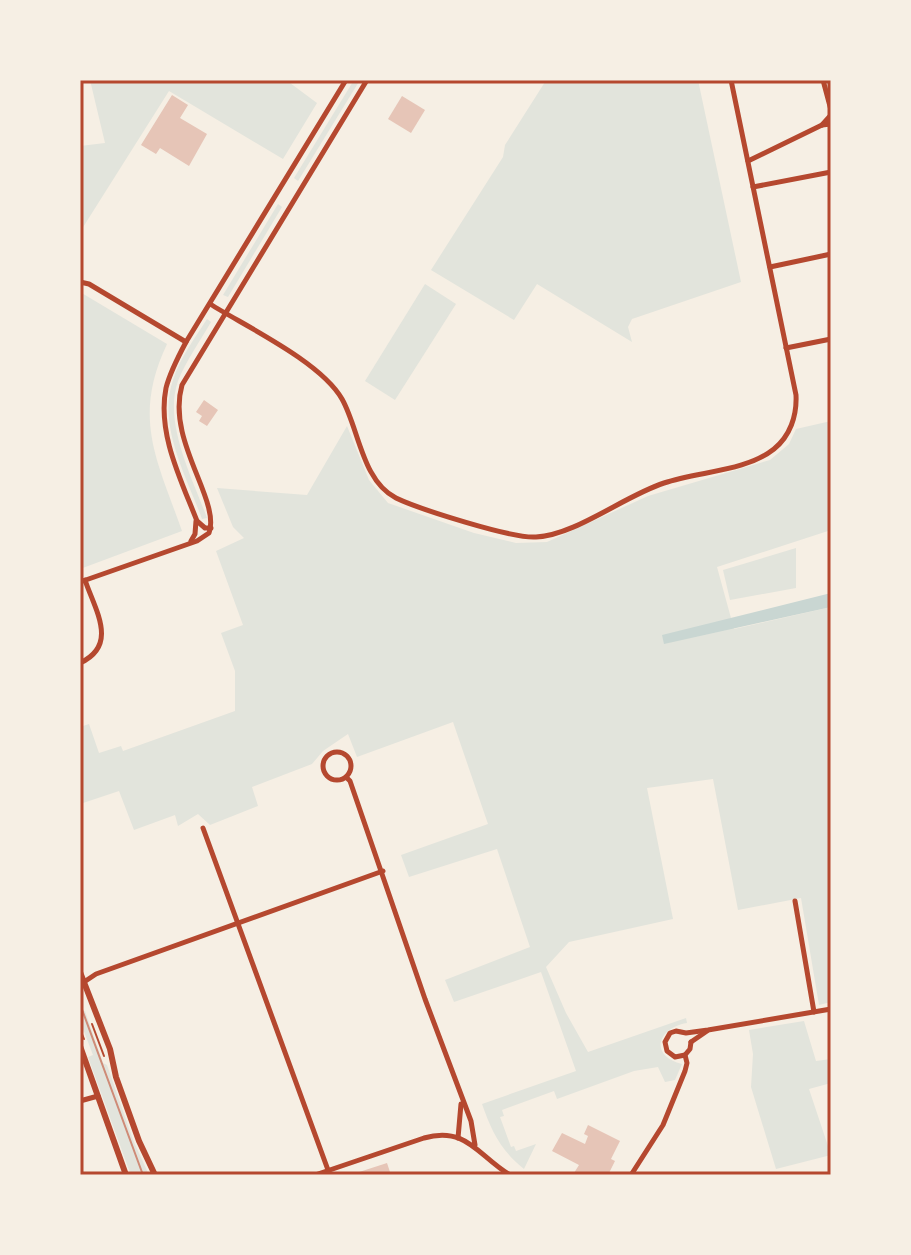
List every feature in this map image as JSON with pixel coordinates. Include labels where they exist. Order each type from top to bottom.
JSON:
[{"type":"street","points":[[201,540],[201,526],[170,447],[164,412],[169,377],[186,342],[346,80]]},
{"type":"street","points":[[80,663],[95,654],[102,639],[99,620],[82,581],[208,535],[210,514],[181,435],[178,407],[184,381],[367,80]]},
{"type":"street","points":[[210,304],[314,368],[330,383],[345,404],[373,474],[389,494],[490,528],[531,538],[550,535],[567,530],[660,484],[748,462],[772,451],[788,434],[796,395],[731,80]]},
{"type":"street","points":[[822,125],[831,115],[823,80]]},
{"type":"street","points":[[825,88],[831,96]]},
{"type":"street","points":[[748,161],[822,125],[831,124]]},
{"type":"street","points":[[753,187],[831,172]]},
{"type":"street","points":[[770,267],[831,254]]},
{"type":"street","points":[[80,282],[89,284],[186,342]]},
{"type":"street","points":[[786,348],[831,339]]},
{"type":"street","points":[[187,544],[195,534],[196,518]]},
{"type":"street","points":[[201,526],[211,528]]},
{"type":"street","points":[[338,753],[347,757],[351,767],[346,777],[336,780],[326,774],[323,765],[328,756],[338,753]]},
{"type":"street","points":[[346,777],[383,871],[471,1121],[475,1145]]},
{"type":"street","points":[[203,828],[328,1170]]},
{"type":"street","points":[[82,983],[96,974],[383,871]]},
{"type":"street","points":[[795,901],[814,1012]]},
{"type":"street","points":[[80,972],[110,1049],[116,1077],[135,1131],[155,1175]]},
{"type":"street","points":[[685,1055],[672,1055],[665,1045],[673,1032],[708,1030],[831,1009]]},
{"type":"street","points":[[691,1042],[708,1030]]},
{"type":"street","points":[[685,1055],[691,1042],[686,1033]]},
{"type":"street","points":[[80,1046],[126,1175]]},
{"type":"street","points":[[631,1175],[667,1116],[685,1071],[685,1055]]},
{"type":"street","points":[[80,1101],[98,1096]]},
{"type":"street","points":[[458,1138],[461,1099]]},
{"type":"street","points":[[315,1175],[427,1137],[443,1135],[475,1145],[510,1175]]},
{"type":"path","points":[[90,1019],[106,1062]]},
{"type":"shaded area","points":[[90,80],[286,80],[317,103],[283,159],[169,91],[80,232],[80,146],[105,143]]},
{"type":"shaded area","points":[[354,80],[360,80],[298,181],[294,178]]},
{"type":"shaded area","points":[[543,80],[698,80],[741,282],[632,319],[628,327],[632,342],[537,284],[514,320],[431,270],[503,157],[505,145],[545,82]]},
{"type":"shaded area","points":[[278,204],[282,207],[228,297],[223,295]]},
{"type":"shaded area","points":[[425,284],[456,304],[395,400],[365,381]]},
{"type":"shaded area","points":[[80,292],[167,344],[151,394],[150,417],[157,460],[182,531],[80,569]]},
{"type":"shaded area","points":[[207,319],[211,322],[181,374],[174,397],[177,433],[207,518],[202,519],[171,433],[169,397],[180,364]]},
{"type":"shaded area","points":[[831,421],[831,530],[717,567],[734,629],[831,607],[831,1002],[819,1005],[801,898],[738,910],[713,779],[647,788],[673,919],[569,942],[546,967],[566,1013],[588,1052],[686,1018],[687,1023],[669,1030],[661,1042],[665,1055],[682,1064],[675,1080],[665,1082],[658,1067],[634,1071],[557,1099],[554,1091],[502,1110],[504,1116],[500,1117],[511,1147],[514,1146],[516,1151],[536,1144],[524,1169],[498,1140],[482,1104],[576,1071],[541,972],[454,1002],[445,980],[530,947],[497,849],[409,877],[401,855],[488,824],[453,722],[357,757],[348,734],[323,751],[312,764],[252,787],[258,806],[210,825],[198,814],[178,826],[175,815],[134,830],[119,791],[80,804],[80,727],[89,724],[99,753],[121,746],[123,751],[235,711],[235,671],[221,633],[243,625],[216,551],[244,538],[233,527],[217,488],[307,495],[347,426],[369,480],[388,503],[474,533],[516,543],[547,542],[648,496],[770,460],[789,444],[796,429]]},
{"type":"shaded area","points":[[796,548],[796,588],[730,600],[723,570]]},
{"type":"shaded area","points":[[831,593],[831,607],[664,644],[662,635]]},
{"type":"shaded area","points":[[85,1011],[149,1175],[133,1175],[129,1170],[88,1057],[93,1055],[80,1021],[80,1012]]},
{"type":"shaded area","points":[[804,1021],[816,1061],[831,1059],[831,1083],[809,1089],[831,1155],[776,1169],[751,1087],[753,1054],[749,1030]]},
{"type":"building","points":[[172,95],[188,105],[180,118],[207,134],[189,166],[160,148],[156,154],[141,145]]},
{"type":"building","points":[[402,96],[425,110],[411,133],[388,119]]},
{"type":"building","points":[[204,400],[218,410],[207,426],[199,421],[202,416],[196,412]]},
{"type":"building","points":[[588,1125],[620,1141],[611,1159],[615,1161],[608,1175],[576,1175],[574,1173],[579,1165],[552,1151],[562,1133],[585,1144],[588,1136],[584,1134]]},
{"type":"building","points":[[387,1163],[391,1175],[353,1174]]},
{"type":"tram line","points":[[80,1004],[143,1175]]}]
